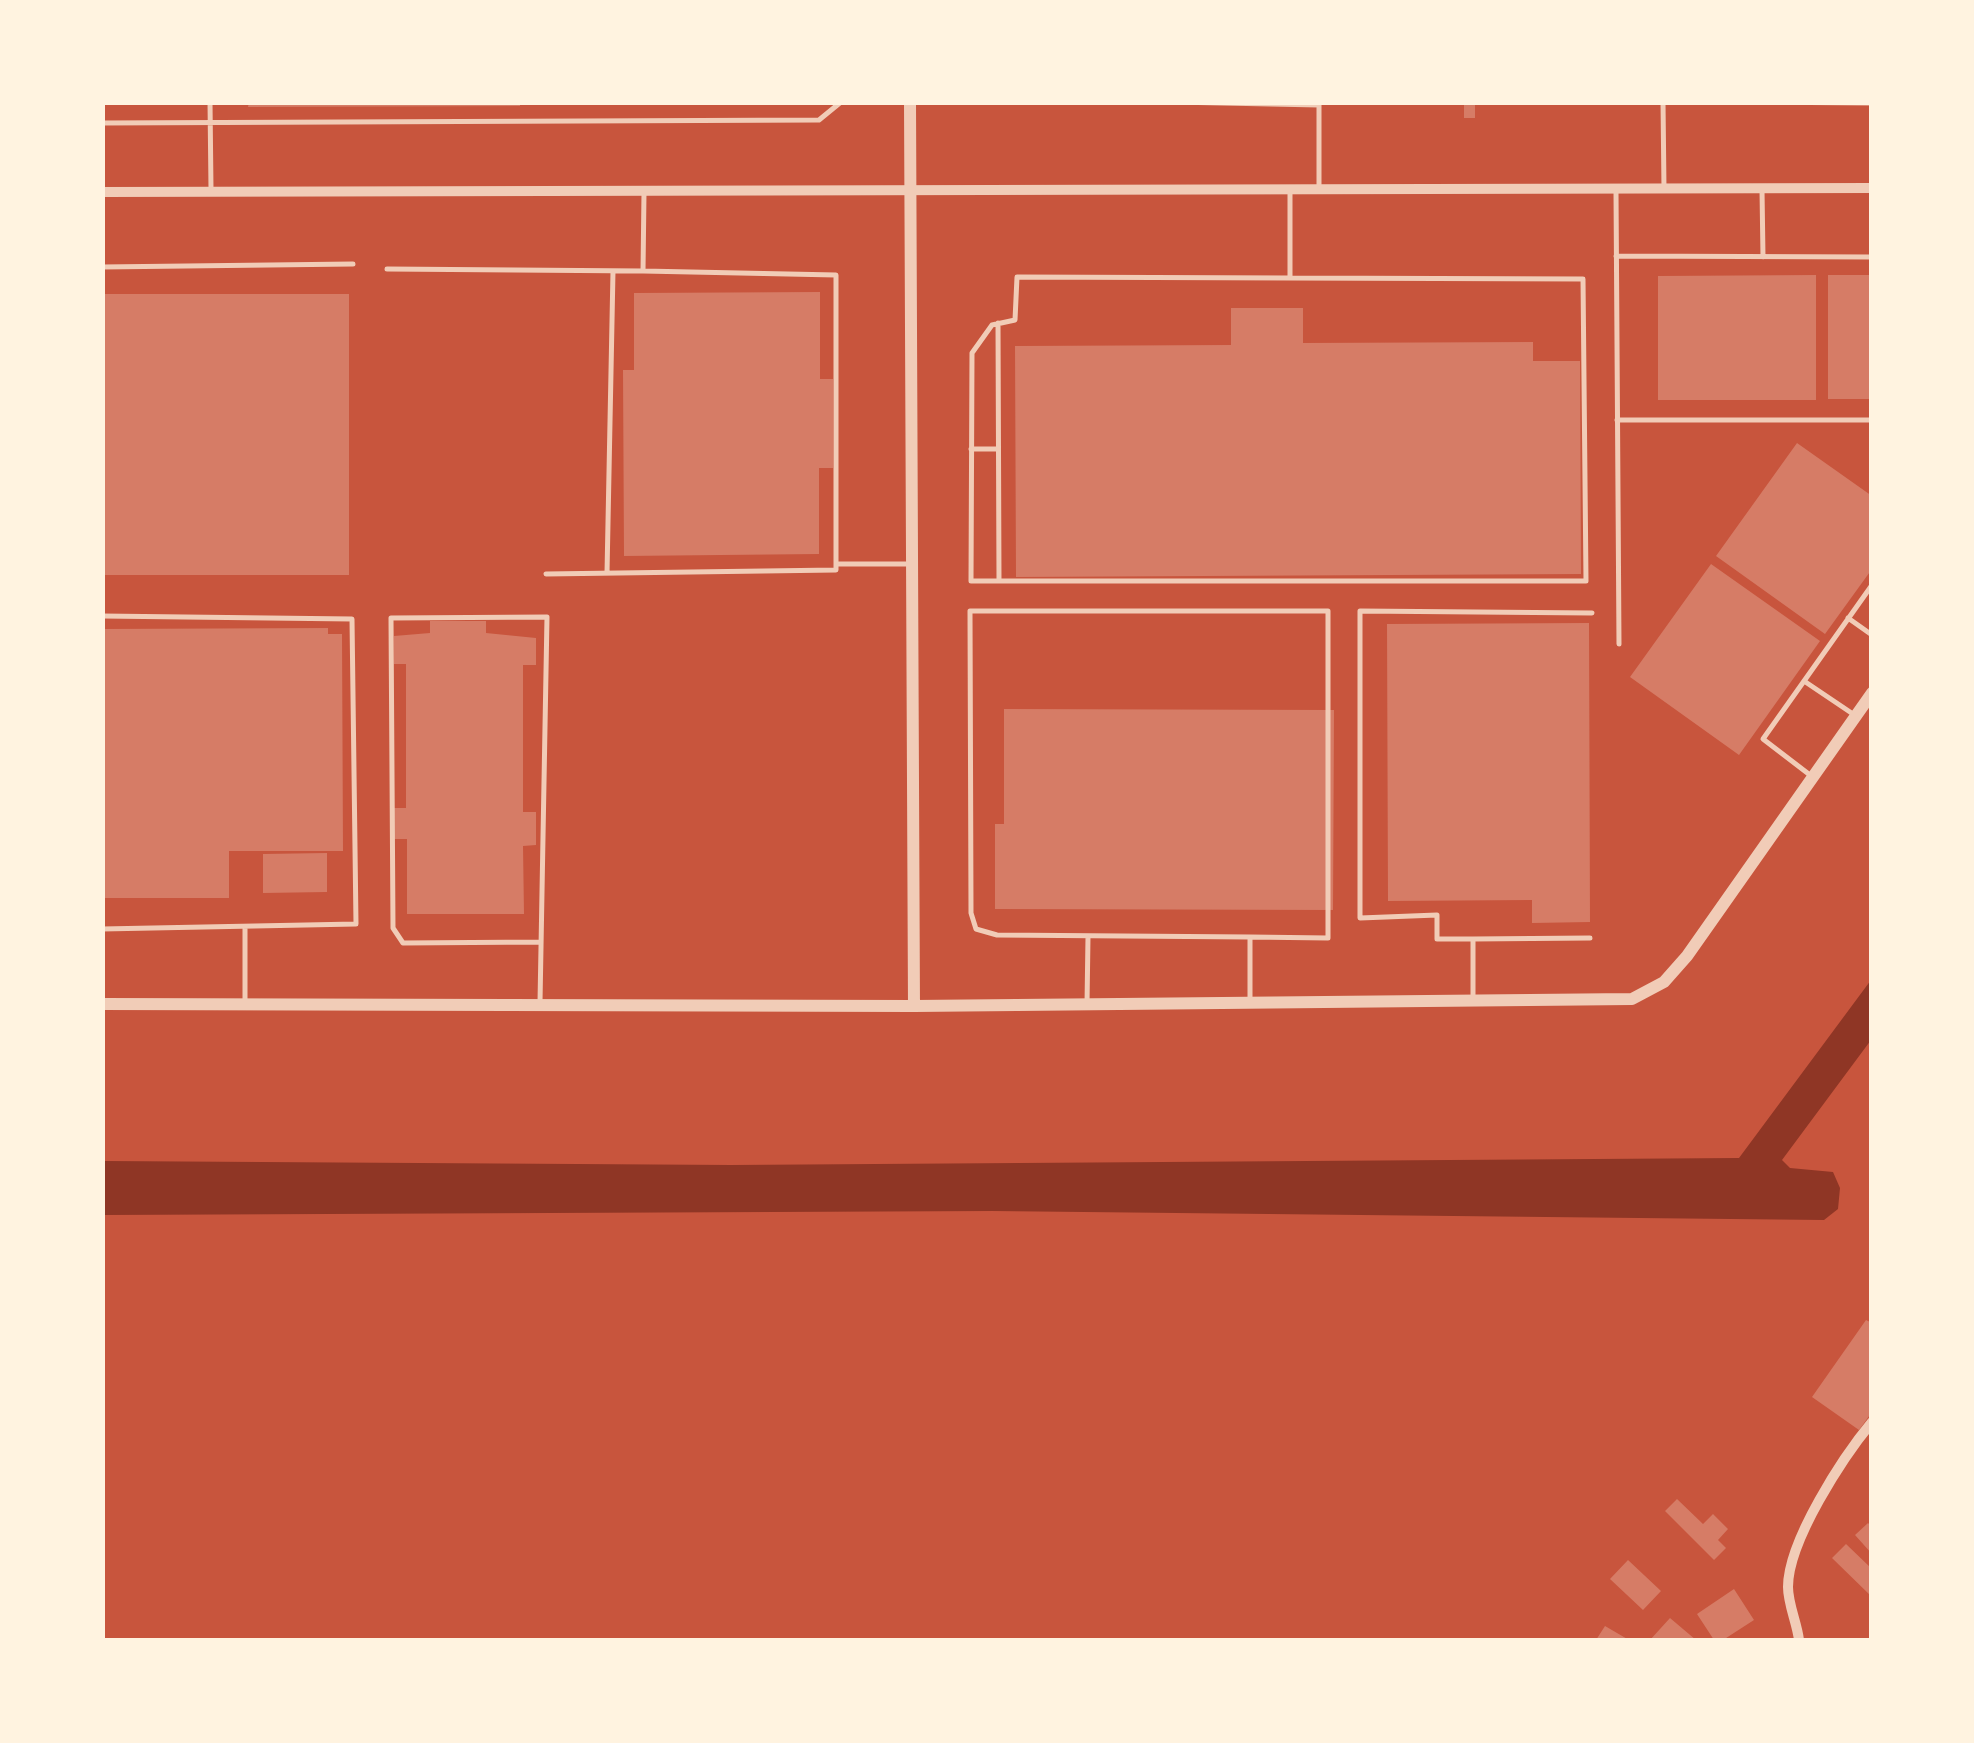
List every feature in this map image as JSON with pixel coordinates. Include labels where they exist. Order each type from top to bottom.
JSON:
[{"type":"street","points":[[910,102],[914,1006]]},
{"type":"street","points":[[102,192],[910,192],[1290,186],[1872,188]]},
{"type":"street","points":[[102,1004],[914,1006],[1611,1001],[1647,993],[1687,956],[1872,693]]},
{"type":"street","points":[[1798,1640],[1788,1584],[1793,1565],[1815,1508],[1872,1422]]},
{"type":"lane","points":[[210,102],[211,191]]},
{"type":"lane","points":[[102,123],[818,120],[841,102]]},
{"type":"lane","points":[[1174,102],[1319,105],[1319,186]]},
{"type":"lane","points":[[1663,102],[1664,188]]},
{"type":"lane","points":[[1748,102],[1872,103]]},
{"type":"lane","points":[[1290,186],[1290,278]]},
{"type":"lane","points":[[1616,188],[1619,644]]},
{"type":"lane","points":[[1762,188],[1763,257]]},
{"type":"lane","points":[[643,271],[644,190]]},
{"type":"lane","points":[[1616,256],[1872,256]]},
{"type":"lane","points":[[102,267],[353,264]]},
{"type":"lane","points":[[387,270],[836,275],[836,570],[546,574]]},
{"type":"lane","points":[[608,573],[613,271]]},
{"type":"lane","points":[[1017,278],[1290,278],[1584,280],[1586,582],[971,581],[972,353],[977,340],[998,323],[1015,320],[1017,278]]},
{"type":"lane","points":[[998,323],[999,581]]},
{"type":"lane","points":[[1617,420],[1872,420]]},
{"type":"lane","points":[[972,448],[998,448]]},
{"type":"lane","points":[[836,564],[912,564]]},
{"type":"lane","points":[[1812,777],[1763,739],[1872,585]]},
{"type":"lane","points":[[970,611],[1328,611],[1328,938],[1250,937],[983,934],[973,922],[970,611]]},
{"type":"lane","points":[[1590,938],[1438,939],[1437,916],[1360,918],[1360,611],[1592,612]]},
{"type":"lane","points":[[102,616],[352,619],[356,924],[102,929]]},
{"type":"lane","points":[[540,1005],[542,942],[546,617],[391,618],[393,928],[404,943],[542,942]]},
{"type":"lane","points":[[1848,618],[1872,634]]},
{"type":"lane","points":[[1804,680],[1855,716]]},
{"type":"lane","points":[[245,927],[245,1005]]},
{"type":"lane","points":[[1087,1005],[1088,937]]},
{"type":"lane","points":[[1250,937],[1250,1004]]},
{"type":"lane","points":[[1473,939],[1473,1003]]},
{"type":"shaded area","points":[[1871,980],[1871,1040],[1782,1160],[1790,1168],[1833,1172],[1840,1188],[1838,1209],[1824,1220],[992,1211],[103,1215],[103,1161],[732,1165],[1739,1158]]},
{"type":"building","points":[[249,102],[520,102],[520,106],[248,107]]},
{"type":"building","points":[[1464,102],[1475,102],[1475,118],[1464,118]]},
{"type":"building","points":[[1816,275],[1816,400],[1658,400],[1658,276]]},
{"type":"building","points":[[1828,275],[1872,275],[1872,399],[1828,399]]},
{"type":"building","points":[[820,292],[820,379],[833,379],[833,468],[819,468],[819,554],[624,556],[623,370],[634,370],[634,293]]},
{"type":"building","points":[[102,294],[349,294],[349,575],[102,575]]},
{"type":"building","points":[[1231,308],[1303,308],[1303,343],[1533,342],[1533,361],[1580,361],[1581,574],[1016,577],[1015,346],[1231,345]]},
{"type":"building","points":[[1797,443],[1872,496],[1872,569],[1825,634],[1716,556]]},
{"type":"building","points":[[1711,564],[1820,641],[1739,755],[1630,677]]},
{"type":"building","points":[[430,621],[486,621],[486,633],[536,638],[536,665],[523,665],[523,812],[536,812],[536,845],[523,846],[524,914],[407,914],[407,839],[394,839],[394,808],[406,808],[406,664],[394,664],[394,636],[430,633]]},
{"type":"building","points":[[1589,623],[1590,922],[1532,923],[1532,900],[1388,901],[1387,624]]},
{"type":"building","points":[[328,628],[328,634],[342,634],[343,851],[229,851],[229,898],[102,898],[102,629]]},
{"type":"building","points":[[1004,709],[1334,710],[1333,910],[995,909],[995,824],[1004,824]]},
{"type":"building","points":[[327,853],[327,892],[263,893],[263,854]]},
{"type":"building","points":[[1866,1320],[1872,1323],[1872,1412],[1859,1430],[1812,1397]]},
{"type":"building","points":[[1677,1499],[1703,1524],[1713,1514],[1728,1529],[1718,1540],[1726,1548],[1714,1560],[1665,1511]]},
{"type":"building","points":[[1868,1523],[1872,1527],[1872,1554],[1855,1535]]},
{"type":"building","points":[[1846,1544],[1872,1569],[1872,1597],[1832,1558]]},
{"type":"building","points":[[1628,1560],[1661,1591],[1643,1610],[1610,1579]]},
{"type":"building","points":[[1734,1589],[1754,1620],[1723,1640],[1714,1640],[1697,1614]]},
{"type":"building","points":[[1670,1618],[1696,1640],[1650,1640]]},
{"type":"building","points":[[1605,1626],[1629,1640],[1596,1640]]}]
